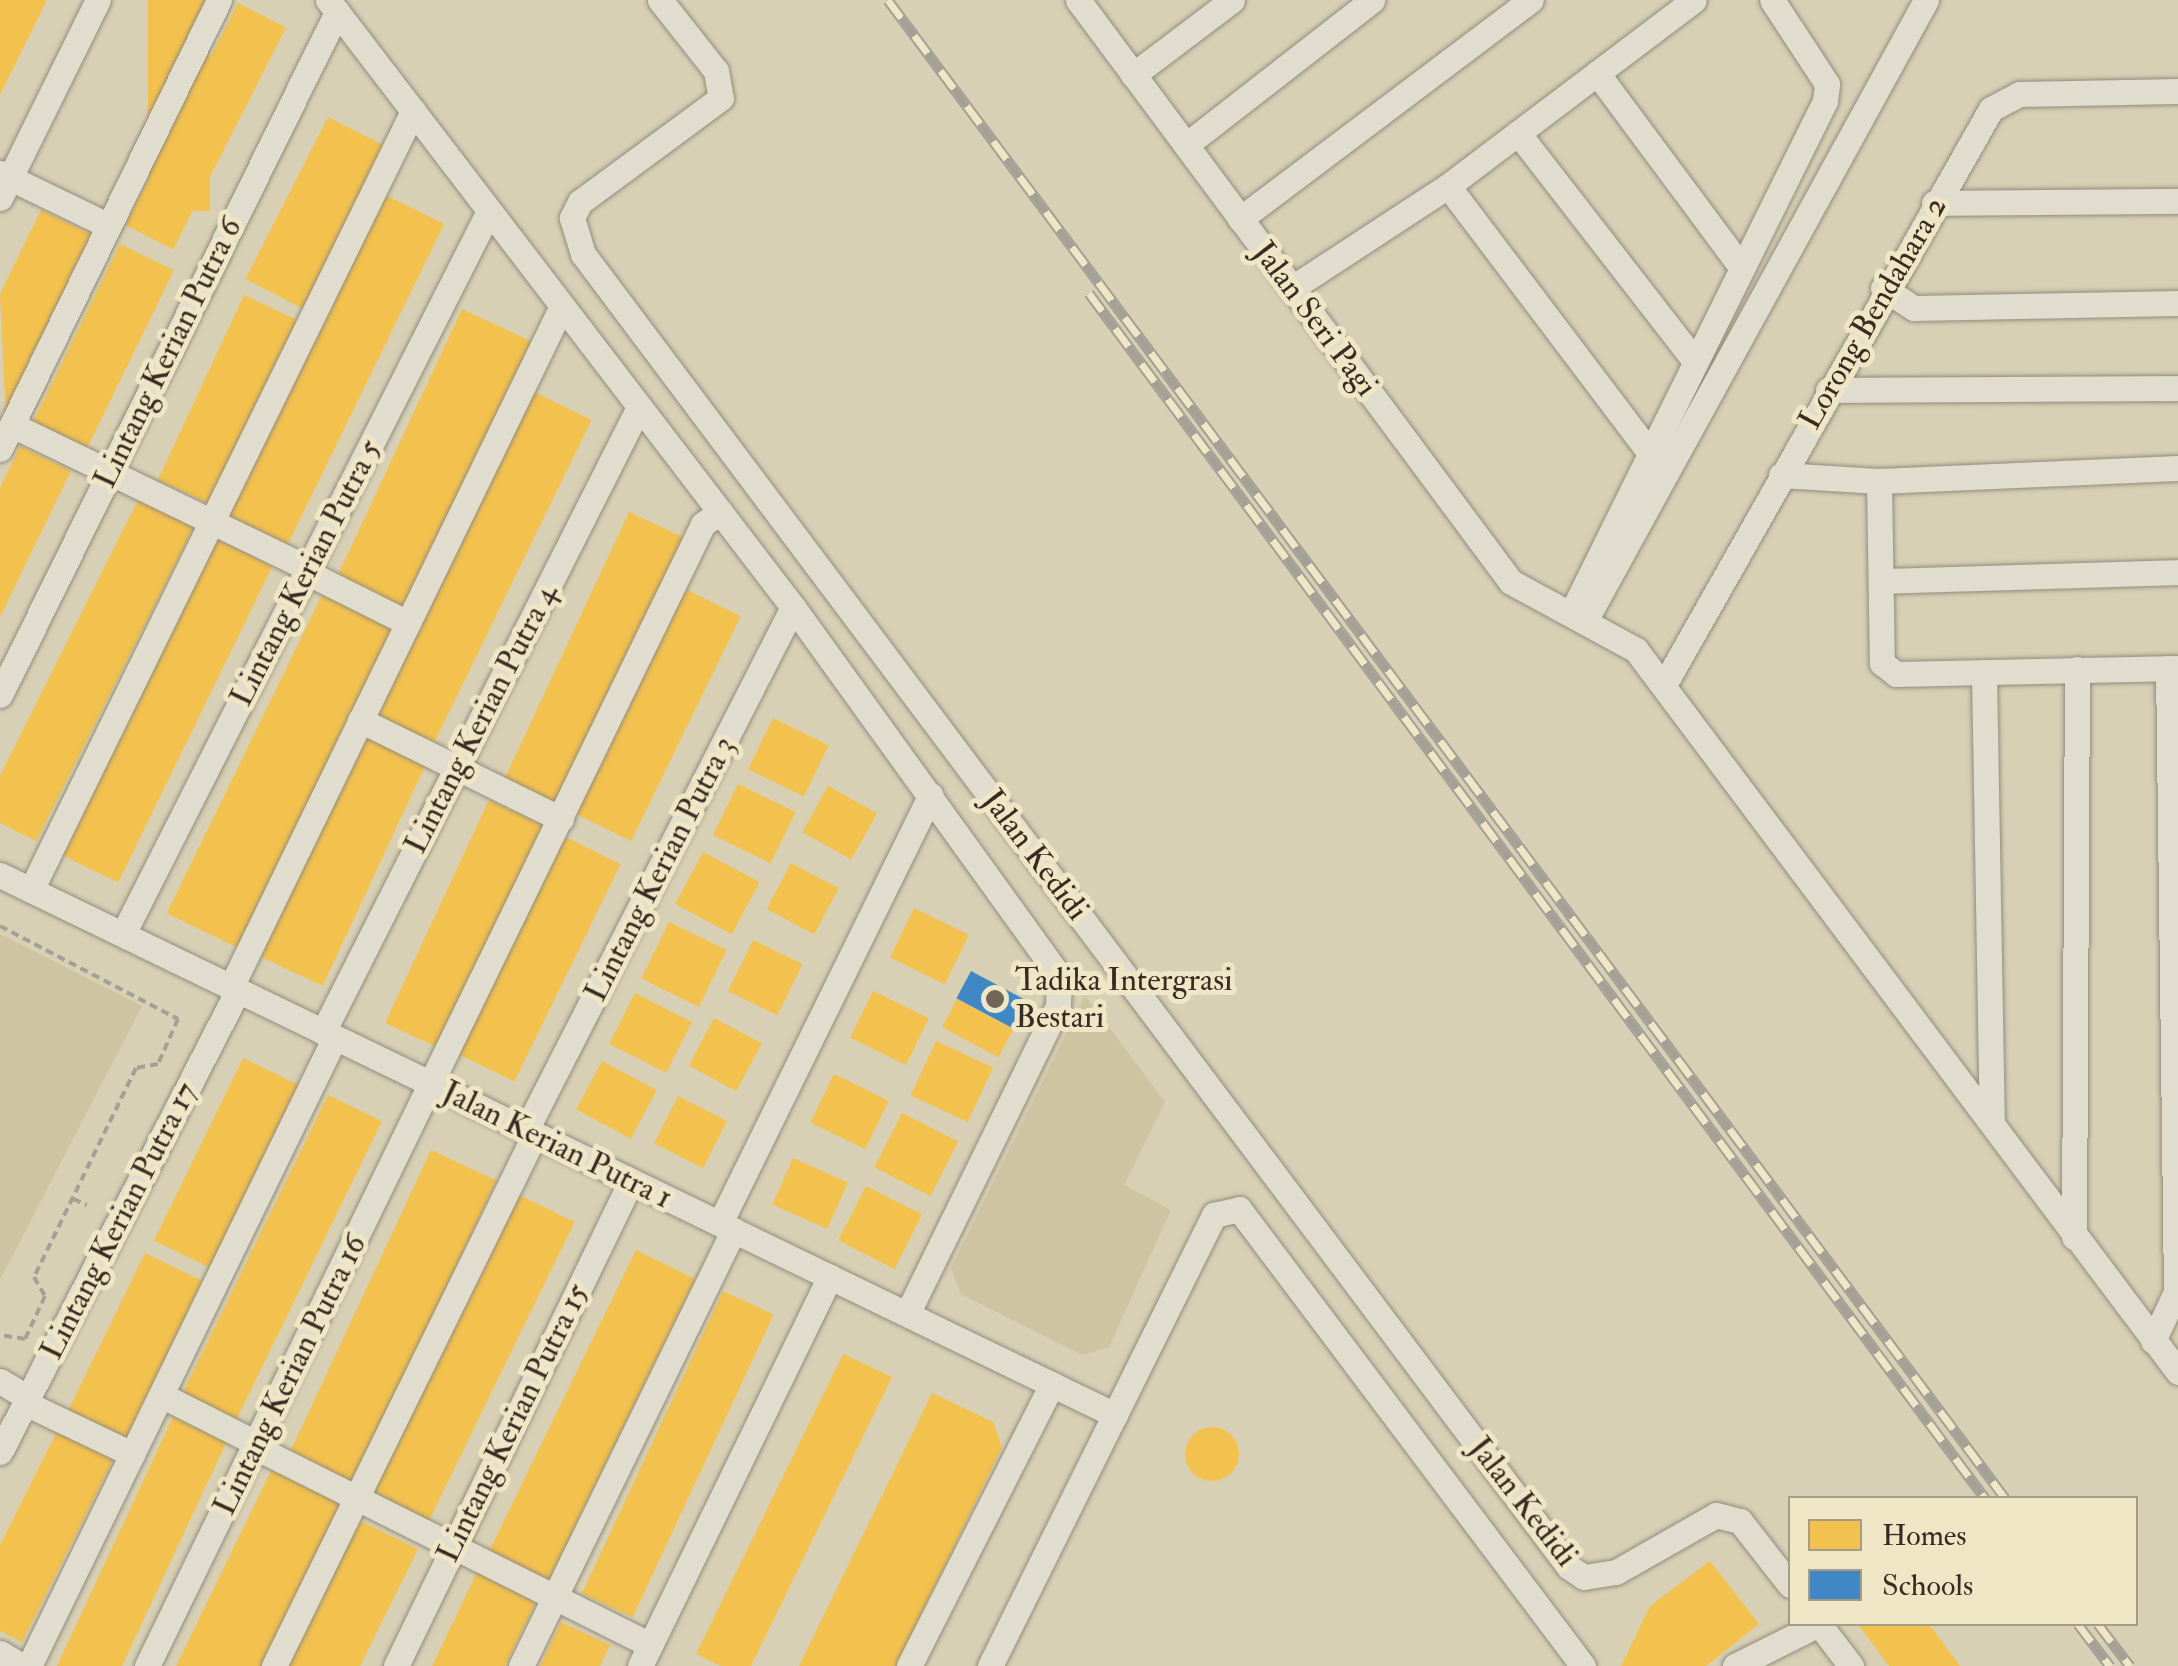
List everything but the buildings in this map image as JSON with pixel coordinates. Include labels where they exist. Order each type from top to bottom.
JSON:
[{"type":"street","points":[[98,0],[3,183],[109,226]]},
{"type":"street","points":[[0,449],[219,0]]},
{"type":"street","name":"Jalan Kedidi","points":[[660,0],[716,71],[721,98],[580,202],[572,218],[583,254],[1569,1568],[1600,1578],[1716,1515],[1740,1521],[1788,1582]]},
{"type":"street","name":"Jalan Seri Pagi","points":[[1078,0],[1510,582],[1579,615],[1636,650],[2178,1372]]},
{"type":"street","points":[[1134,75],[1232,0]]},
{"type":"street","points":[[1186,145],[1372,0]]},
{"type":"street","points":[[1240,218],[1531,0]]},
{"type":"street","points":[[1292,288],[1448,186],[1694,0]]},
{"type":"street","points":[[1579,615],[1646,448],[1825,102],[1827,84],[1772,0]]},
{"type":"street","points":[[1579,615],[1926,0]]},
{"type":"street","points":[[332,6],[793,608],[1059,976],[1058,1006],[907,1314]]},
{"type":"street","name":"Lintang Kerian Putra 6","points":[[0,695],[332,6]]},
{"type":"street","points":[[1598,73],[1741,267]]},
{"type":"street","name":"Lorong Bendahara 2","points":[[1664,685],[1883,288],[2003,99],[2178,91]]},
{"type":"street","points":[[31,890],[413,111]]},
{"type":"street","points":[[1518,133],[1694,360]]},
{"type":"street","points":[[1448,186],[1646,448]]},
{"type":"street","points":[[1934,204],[2178,201]]},
{"type":"street","name":"Lintang Kerian Putra 5","points":[[123,934],[489,211]]},
{"type":"street","points":[[1883,288],[1914,308],[2178,303]]},
{"type":"street","name":"Lintang Kerian Putra 17","points":[[0,1452],[235,988],[360,720],[562,306]]},
{"type":"street","points":[[1828,390],[2178,388]]},
{"type":"street","name":"Lintang Kerian Putra 4","points":[[26,1666],[161,1395],[457,767],[639,407]]},
{"type":"street","points":[[12,425],[408,622]]},
{"type":"street","points":[[1780,475],[1879,482],[2178,468]]},
{"type":"street","points":[[1879,482],[1882,663],[1896,674],[2173,668],[2176,1292],[2172,1318],[2153,1341]]},
{"type":"street","name":"Lintang Kerian Putra 16","points":[[147,1666],[703,524],[720,512]]},
{"type":"street","points":[[1881,582],[2178,572]]},
{"type":"street","name":"Lintang Kerian Putra 3","points":[[274,1666],[531,1132],[793,608]]},
{"type":"street","points":[[2074,1237],[2077,670]]},
{"type":"street","points":[[1984,672],[1992,1122]]},
{"type":"street","points":[[360,720],[560,818]]},
{"type":"street","points":[[521,1666],[930,794]]},
{"type":"street","name":"Jalan Kerian Putra 1","points":[[0,875],[1115,1415]]},
{"type":"street","name":"Lintang Kerian Putra 15","points":[[396,1666],[631,1180]]},
{"type":"street","points":[[990,1666],[1214,1215],[1240,1208],[1583,1666]]},
{"type":"street","points":[[161,1395],[556,1595],[645,1655],[830,1277]]},
{"type":"street","points":[[0,1381],[26,1401],[132,1454]]},
{"type":"street","points":[[910,1666],[1052,1384]]},
{"type":"street","points":[[1735,1666],[1815,1626]]},
{"type":"street","points":[[1820,1626],[1850,1666]]},
{"type":"street","points":[[0,1653],[26,1666]]},
{"type":"path","points":[[0,926],[177,1016],[158,1064],[136,1068],[34,1278],[44,1296],[25,1338],[0,1335]]},
{"type":"path","points":[[73,1198],[87,1205]]},
{"type":"shaded area","points":[[0,934],[142,1006],[0,1280]]},
{"type":"shaded area","points":[[1085,995],[1165,1102],[1124,1185],[1171,1210],[1109,1347],[1082,1355],[961,1294],[951,1268]]},
{"type":"railway","points":[[888,0],[2004,1496]]},
{"type":"railway","points":[[1089,293],[1984,1496]]},
{"type":"railway","points":[[2080,1626],[2110,1666]]},
{"type":"railway","points":[[2100,1626],[2130,1666]]},
{"type":"place","name":"Tadika Intergrasi Bestari","points":[[995,999]]}]
